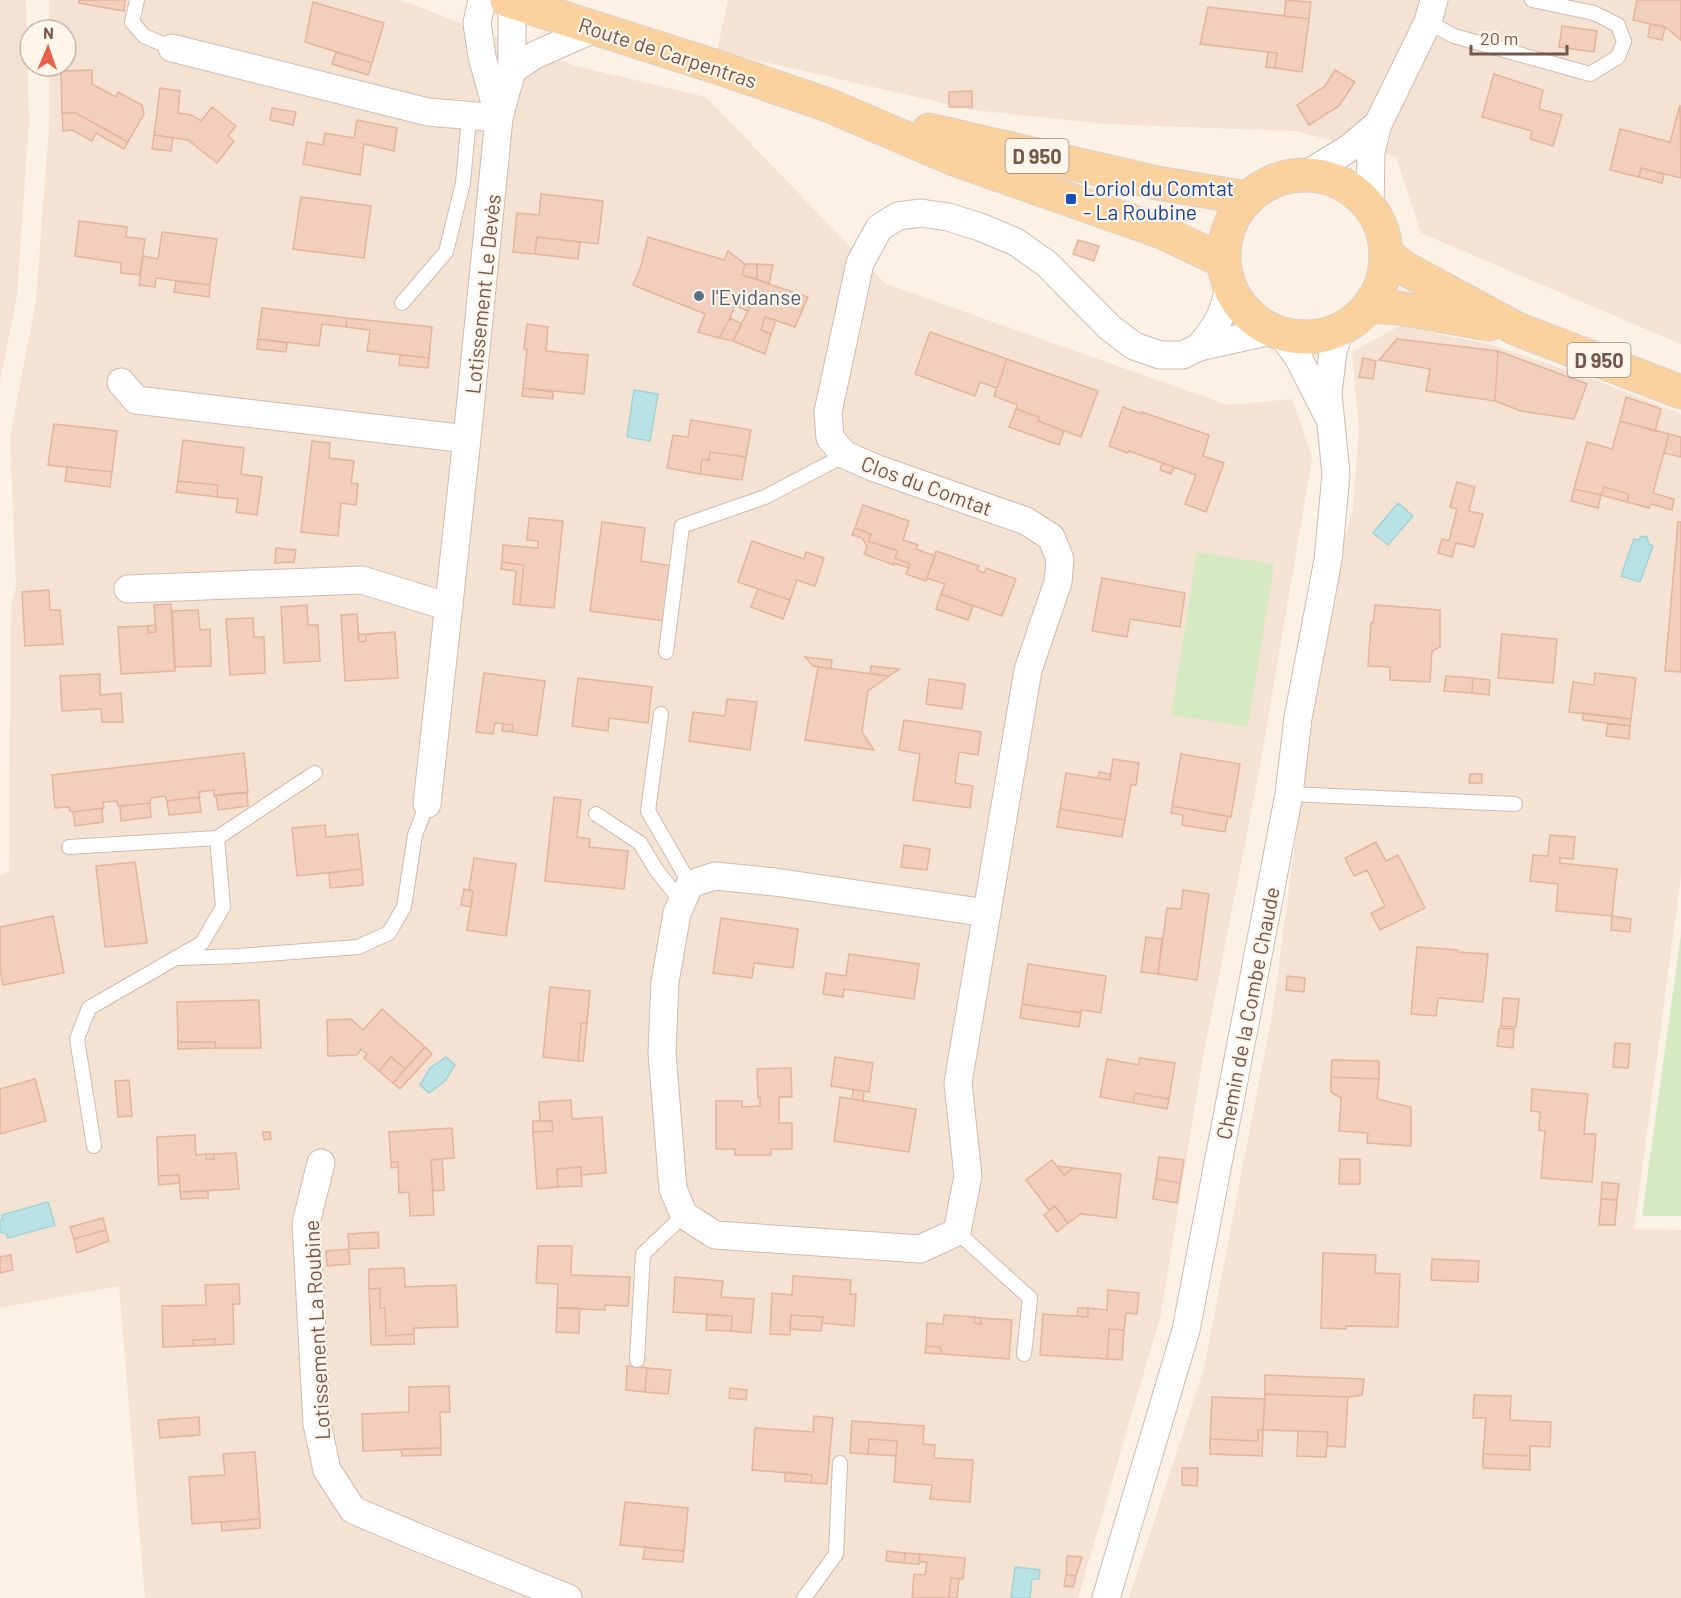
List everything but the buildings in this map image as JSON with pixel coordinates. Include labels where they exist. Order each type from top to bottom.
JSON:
[{"type":"main road","name":"Route de Carpentras","points":[[500,1],[596,28],[828,105],[1157,183],[1247,198]]},
{"type":"main road","name":"Route de Carpentras","points":[[828,105],[954,159],[1162,232],[1226,274]]},
{"type":"main road","points":[[1307,174],[1343,183],[1358,194],[1370,207],[1382,230],[1386,254],[1379,290],[1369,306],[1356,319],[1327,334],[1297,337],[1277,332],[1246,313],[1226,274],[1224,238],[1233,217],[1247,198],[1264,185],[1285,177],[1307,174]]},
{"type":"main road","name":"D 950","points":[[1386,254],[1406,269],[1517,329],[1681,392]]},
{"type":"main road","name":"D 950","points":[[1369,306],[1398,308],[1517,329]]},
{"type":"street","points":[[499,118],[512,70],[500,1]]},
{"type":"street","points":[[499,118],[482,57],[477,23],[500,1]]},
{"type":"street","points":[[1370,207],[1371,152],[1378,124],[1431,11]]},
{"type":"street","points":[[512,70],[535,55],[596,28]]},
{"type":"street","points":[[172,48],[428,112],[499,118]]},
{"type":"street","name":"Lotissement Le Devès","points":[[427,804],[499,118]]},
{"type":"street","points":[[1307,174],[1348,149],[1378,124]]},
{"type":"street","name":"Clos du Comtat","points":[[957,1232],[968,1176],[958,1083],[1028,670],[1058,582],[1060,559],[1051,537],[1026,521],[875,468],[845,455],[830,438],[828,412],[832,386],[860,263],[879,228],[898,216],[921,213],[948,217],[980,226],[1016,242],[1047,264],[1109,327],[1134,346],[1160,355],[1183,355],[1199,346],[1277,332]]},
{"type":"street","points":[[1199,346],[1217,326],[1226,306],[1226,274]]},
{"type":"street","name":"Chemin de la Combe Chaude","points":[[1106,1598],[1186,1330],[1289,794],[1298,718],[1328,560],[1336,474],[1329,418],[1330,367],[1341,328]]},
{"type":"street","name":"Chemin de la Combe Chaude","points":[[1277,332],[1298,357],[1329,418]]},
{"type":"street","points":[[121,382],[136,400],[467,439]]},
{"type":"street","points":[[128,590],[362,580],[449,607]]},
{"type":"street","points":[[957,1232],[920,1249],[715,1235],[684,1215],[673,1189],[662,1052],[665,982],[676,913],[686,893],[715,876],[775,882],[987,913]]},
{"type":"street","name":"Lotissement La Roubine","points":[[321,1163],[306,1223],[317,1424],[327,1470],[353,1509],[568,1598]]},
{"type":"lane","points":[[137,0],[132,22],[144,36],[172,48]]},
{"type":"lane","points":[[1431,11],[1454,36],[1590,74],[1618,57],[1624,42],[1618,25],[1594,13],[1532,0]]},
{"type":"lane","points":[[402,303],[446,252],[463,183],[469,117]]},
{"type":"lane","points":[[666,652],[682,526],[765,497],[845,455]]},
{"type":"lane","points":[[661,714],[648,811],[686,893]]},
{"type":"lane","points":[[69,847],[217,838],[315,773]]},
{"type":"lane","points":[[1289,794],[1515,804]]},
{"type":"lane","points":[[177,958],[358,947],[389,933],[404,908],[416,835],[427,804]]},
{"type":"lane","points":[[596,814],[640,843],[657,871],[686,893]]},
{"type":"lane","points":[[94,1146],[77,1040],[89,1008],[202,943],[223,907],[217,838]]},
{"type":"lane","points":[[637,1360],[643,1254],[684,1215]]},
{"type":"lane","points":[[957,1232],[1030,1298],[1024,1354]]},
{"type":"lane","points":[[804,1598],[836,1554],[840,1463]]},
{"type":"shaded area","points":[[0,0],[26,0],[26,18],[18,18],[18,78],[28,78],[29,121],[17,295],[0,382]]},
{"type":"shaded area","points":[[49,0],[400,0],[576,66],[706,97],[886,284],[1228,405],[1292,399],[1312,457],[1261,761],[1201,1068],[1161,1314],[1078,1598],[145,1598],[119,1286],[0,1308],[0,875],[9,872],[11,606],[16,587],[10,437],[36,301],[49,127],[49,78],[78,78],[78,18],[49,18]]},
{"type":"shaded area","points":[[728,0],[1681,0],[1681,344],[1421,233],[1396,157],[1295,131],[1105,124],[973,110],[717,51]]},
{"type":"shaded area","points":[[1399,326],[1493,345],[1598,381],[1681,414],[1681,876],[1634,1229],[1681,1230],[1681,1598],[1129,1598],[1204,1368],[1273,1010],[1304,775],[1336,568],[1353,508],[1359,429],[1352,352]]},
{"type":"green space","points":[[1197,552],[1274,564],[1248,727],[1171,715]]},
{"type":"green space","points":[[1681,934],[1681,1216],[1642,1216]]},
{"type":"water","points":[[634,390],[658,394],[650,441],[627,437]]},
{"type":"water","points":[[1398,503],[1413,516],[1388,545],[1373,533]]},
{"type":"water","points":[[1642,536],[1647,537],[1649,544],[1653,546],[1640,582],[1621,576],[1634,539],[1638,540]]},
{"type":"water","points":[[446,1057],[455,1065],[445,1081],[429,1093],[420,1085],[430,1068]]},
{"type":"water","points":[[48,1202],[55,1225],[8,1238],[7,1234],[0,1232],[2,1215]]},
{"type":"water","points":[[1015,1567],[1040,1570],[1039,1579],[1032,1579],[1030,1598],[1011,1598]]},
{"type":"place","name":"Loriol du Comtat - La Roubine","points":[[1071,199]]},
{"type":"place","name":"l'Evidanse","points":[[699,296]]}]
